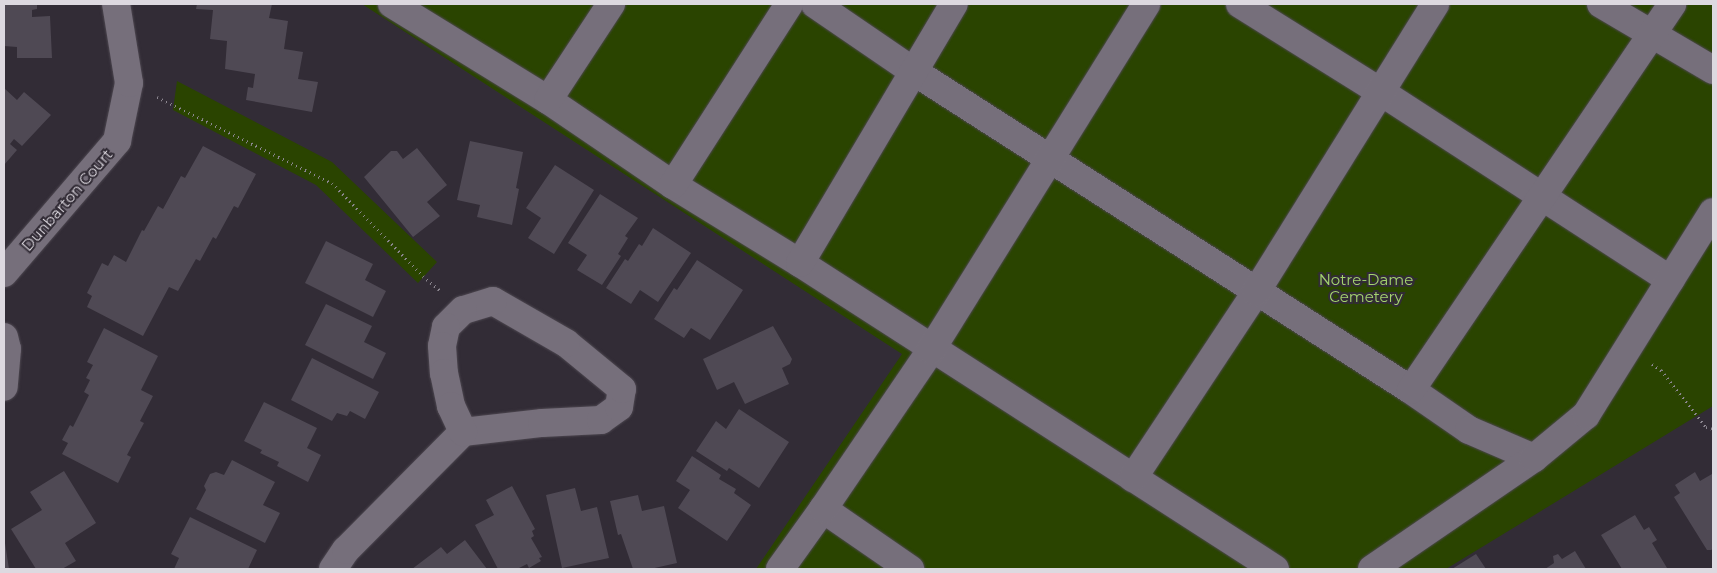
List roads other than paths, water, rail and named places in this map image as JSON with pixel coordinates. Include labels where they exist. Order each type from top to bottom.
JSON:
[{"type":"street","name":"Dunbarton Court","points":[[4,274],[116,141],[130,83],[116,4]]},
{"type":"street","points":[[392,4],[548,100],[673,185],[800,263],[931,350],[1276,569]]},
{"type":"street","points":[[548,100],[611,4]]},
{"type":"street","points":[[673,185],[789,4]]},
{"type":"street","points":[[815,4],[913,71],[1411,390],[1469,430],[1534,458]]},
{"type":"street","points":[[800,263],[954,4]]},
{"type":"street","points":[[780,569],[823,510],[931,350],[1146,4]]},
{"type":"street","points":[[1240,4],[1381,92],[1541,198],[1670,280]]},
{"type":"street","points":[[1133,478],[1256,292],[1435,4]]},
{"type":"street","points":[[1601,4],[1713,70]]},
{"type":"street","points":[[1411,390],[1672,4]]},
{"type":"street","points":[[1372,569],[1534,458],[1586,416],[1713,212]]},
{"type":"street","points":[[333,569],[346,550],[463,432],[542,423],[601,420],[618,407],[622,389],[566,343],[492,302],[463,310],[446,327],[442,346],[444,373],[451,406],[463,432]]},
{"type":"street","points":[[4,337],[7,349],[4,387]]},
{"type":"street","points":[[823,510],[910,569]]},
{"type":"park label","name":"Notre-Dame Cemetery","points":[[1366,288]]}]
